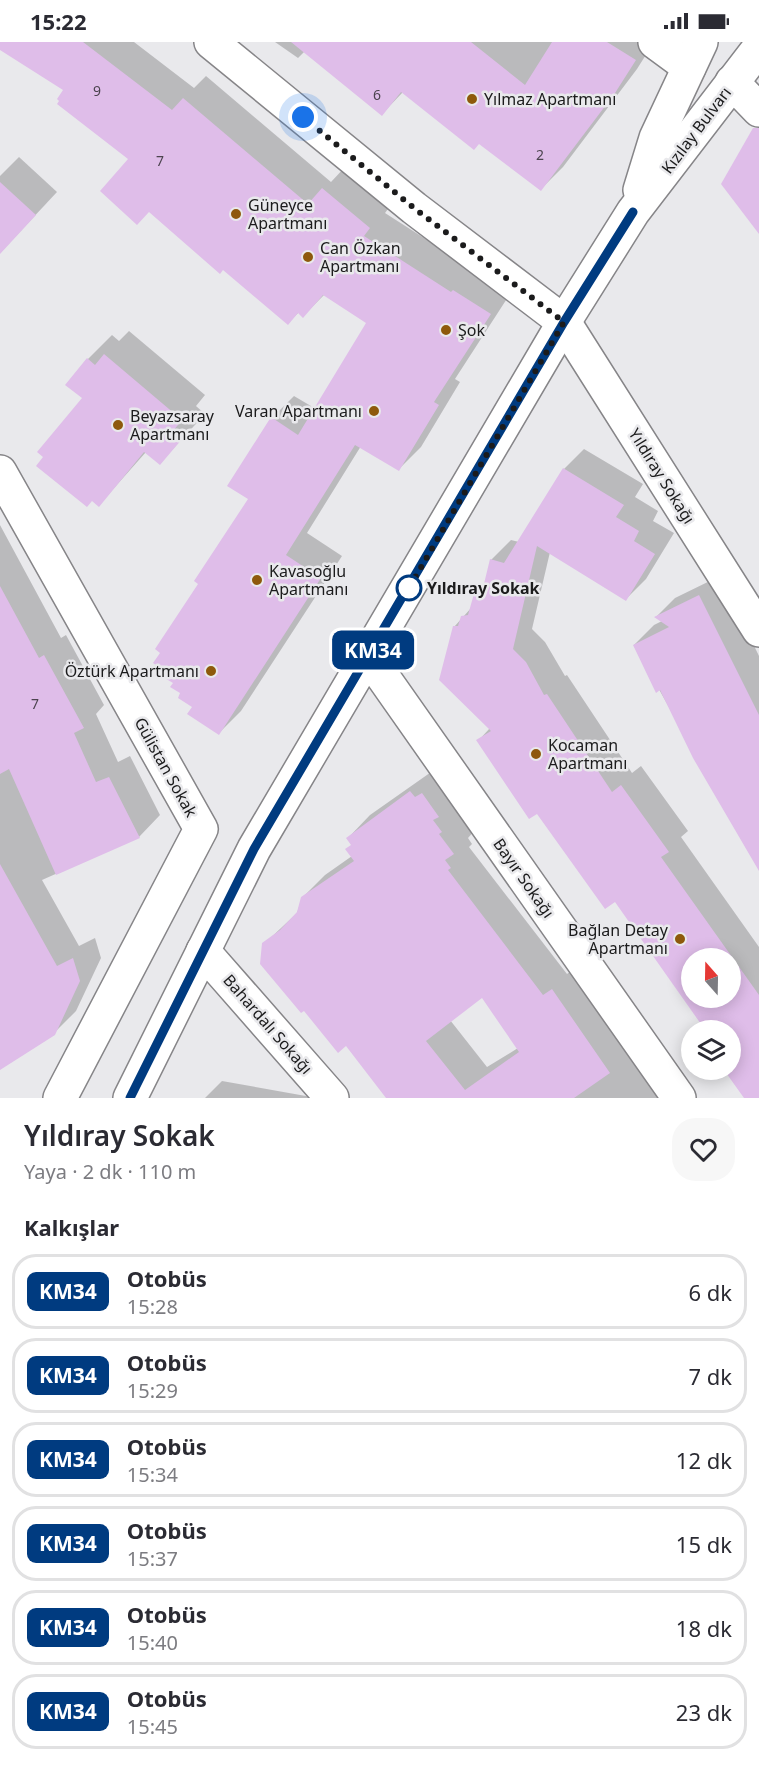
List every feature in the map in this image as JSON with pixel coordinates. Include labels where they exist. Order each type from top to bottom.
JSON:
[{"type":"street","points":[[210,42],[414,208],[564,322]]},
{"type":"street","points":[[655,42],[695,54]]},
{"type":"street","name":"Kızılay Bulvarı","points":[[130,1098],[254,849],[564,322],[633,212],[759,48]]},
{"type":"street","name":"Kızılay Bulvarı","points":[[633,212],[656,138],[695,54]]},
{"type":"street","points":[[732,82],[759,110]]},
{"type":"street","name":"Yıldıray Sokağı","points":[[564,322],[759,630]]},
{"type":"street","name":"Gülistan Sokak","points":[[0,472],[201,830],[60,1098]]},
{"type":"street","name":"Bayır Sokağı","points":[[369,657],[679,1098]]},
{"type":"street","name":"Bahardalı Sokağı","points":[[203,951],[332,1098]]},
{"type":"building","points":[[0,42],[83,42],[172,110],[183,98],[308,204],[322,188],[370,228],[364,236],[451,292],[453,290],[491,314],[434,402],[439,405],[399,471],[355,445],[286,555],[321,578],[219,735],[187,714],[192,707],[178,698],[180,693],[170,687],[173,683],[158,674],[162,669],[153,663],[160,653],[155,649],[198,584],[194,581],[248,499],[227,486],[271,417],[298,435],[366,323],[323,295],[303,318],[298,313],[288,325],[223,270],[220,274],[149,212],[137,225],[100,191],[128,159],[57,104],[59,101],[57,99],[63,90],[0,50]]},
{"type":"building","points":[[291,42],[471,42],[525,85],[552,42],[607,42],[636,60],[615,93],[541,191],[479,144],[474,150],[401,92],[382,116]]},
{"type":"building","points":[[753,128],[759,128],[759,234],[721,184]]},
{"type":"building","points":[[0,182],[36,215],[0,254]]},
{"type":"building","name":"Beyazsaray Apartmanı","points":[[104,354],[182,420],[173,431],[182,439],[160,465],[144,452],[99,507],[92,501],[87,507],[36,466],[43,457],[37,452],[82,398],[65,385],[87,358],[95,365]]},
{"type":"building","points":[[563,468],[624,505],[616,517],[639,531],[634,541],[655,554],[626,601],[537,546],[513,649],[526,662],[544,695],[547,694],[612,792],[621,785],[669,852],[661,857],[726,948],[681,948],[681,996],[615,902],[605,909],[537,814],[529,819],[476,740],[491,731],[439,680],[453,626],[458,626],[461,616],[468,615],[475,590],[482,592],[490,559],[504,563]]},
{"type":"building","points":[[0,586],[39,658],[44,655],[84,728],[74,733],[96,782],[109,777],[140,838],[56,875],[9,769],[0,774]]},
{"type":"building","points":[[699,595],[759,715],[759,871],[693,758],[660,690],[656,693],[633,645],[669,627],[654,617]]},
{"type":"building","points":[[410,791],[415,797],[422,793],[439,817],[433,820],[442,832],[439,834],[454,854],[445,860],[451,868],[448,870],[543,995],[552,989],[610,1073],[574,1098],[386,1098],[346,1046],[338,1053],[304,1011],[301,1013],[260,964],[262,943],[280,930],[297,912],[301,897],[354,861],[345,849],[351,845],[346,838]],"holes":[[[482,998],[519,1052],[465,1090],[426,1041]]]},
{"type":"building","points":[[0,864],[57,966],[73,958],[80,981],[55,1035],[0,1070]]},
{"type":"building","points":[[741,970],[759,995],[759,1098],[744,1098],[731,1080],[741,1080],[741,1020],[698,1020],[690,1008],[741,1008]]},
{"type":"bus line","name":"KM34","points":[[130,1098],[254,849],[564,322],[633,212]]},
{"type":"place","name":"Yılmaz Apartmanı","points":[[472,99]]},
{"type":"place","name":"Güneyce Apartmanı","points":[[236,214]]},
{"type":"place","name":"Can Özkan Apartmanı","points":[[308,257]]},
{"type":"place","name":"Şok","points":[[446,330]]},
{"type":"place","name":"Varan Apartmanı","points":[[374,411]]},
{"type":"place","name":"Beyazsaray Apartmanı","points":[[118,425]]},
{"type":"place","name":"Kavasoğlu Apartmanı","points":[[257,580]]},
{"type":"place","name":"Yıldıray Sokak","points":[[409,588]]},
{"type":"place","name":"Öztürk Apartmanı","points":[[211,671]]},
{"type":"place","name":"Kocaman Apartmanı","points":[[536,754]]},
{"type":"place","name":"Bağlan Detay Apartmanı","points":[[680,939]]},
{"type":"route","points":[[303,117],[414,208],[564,322],[409,588]]}]
